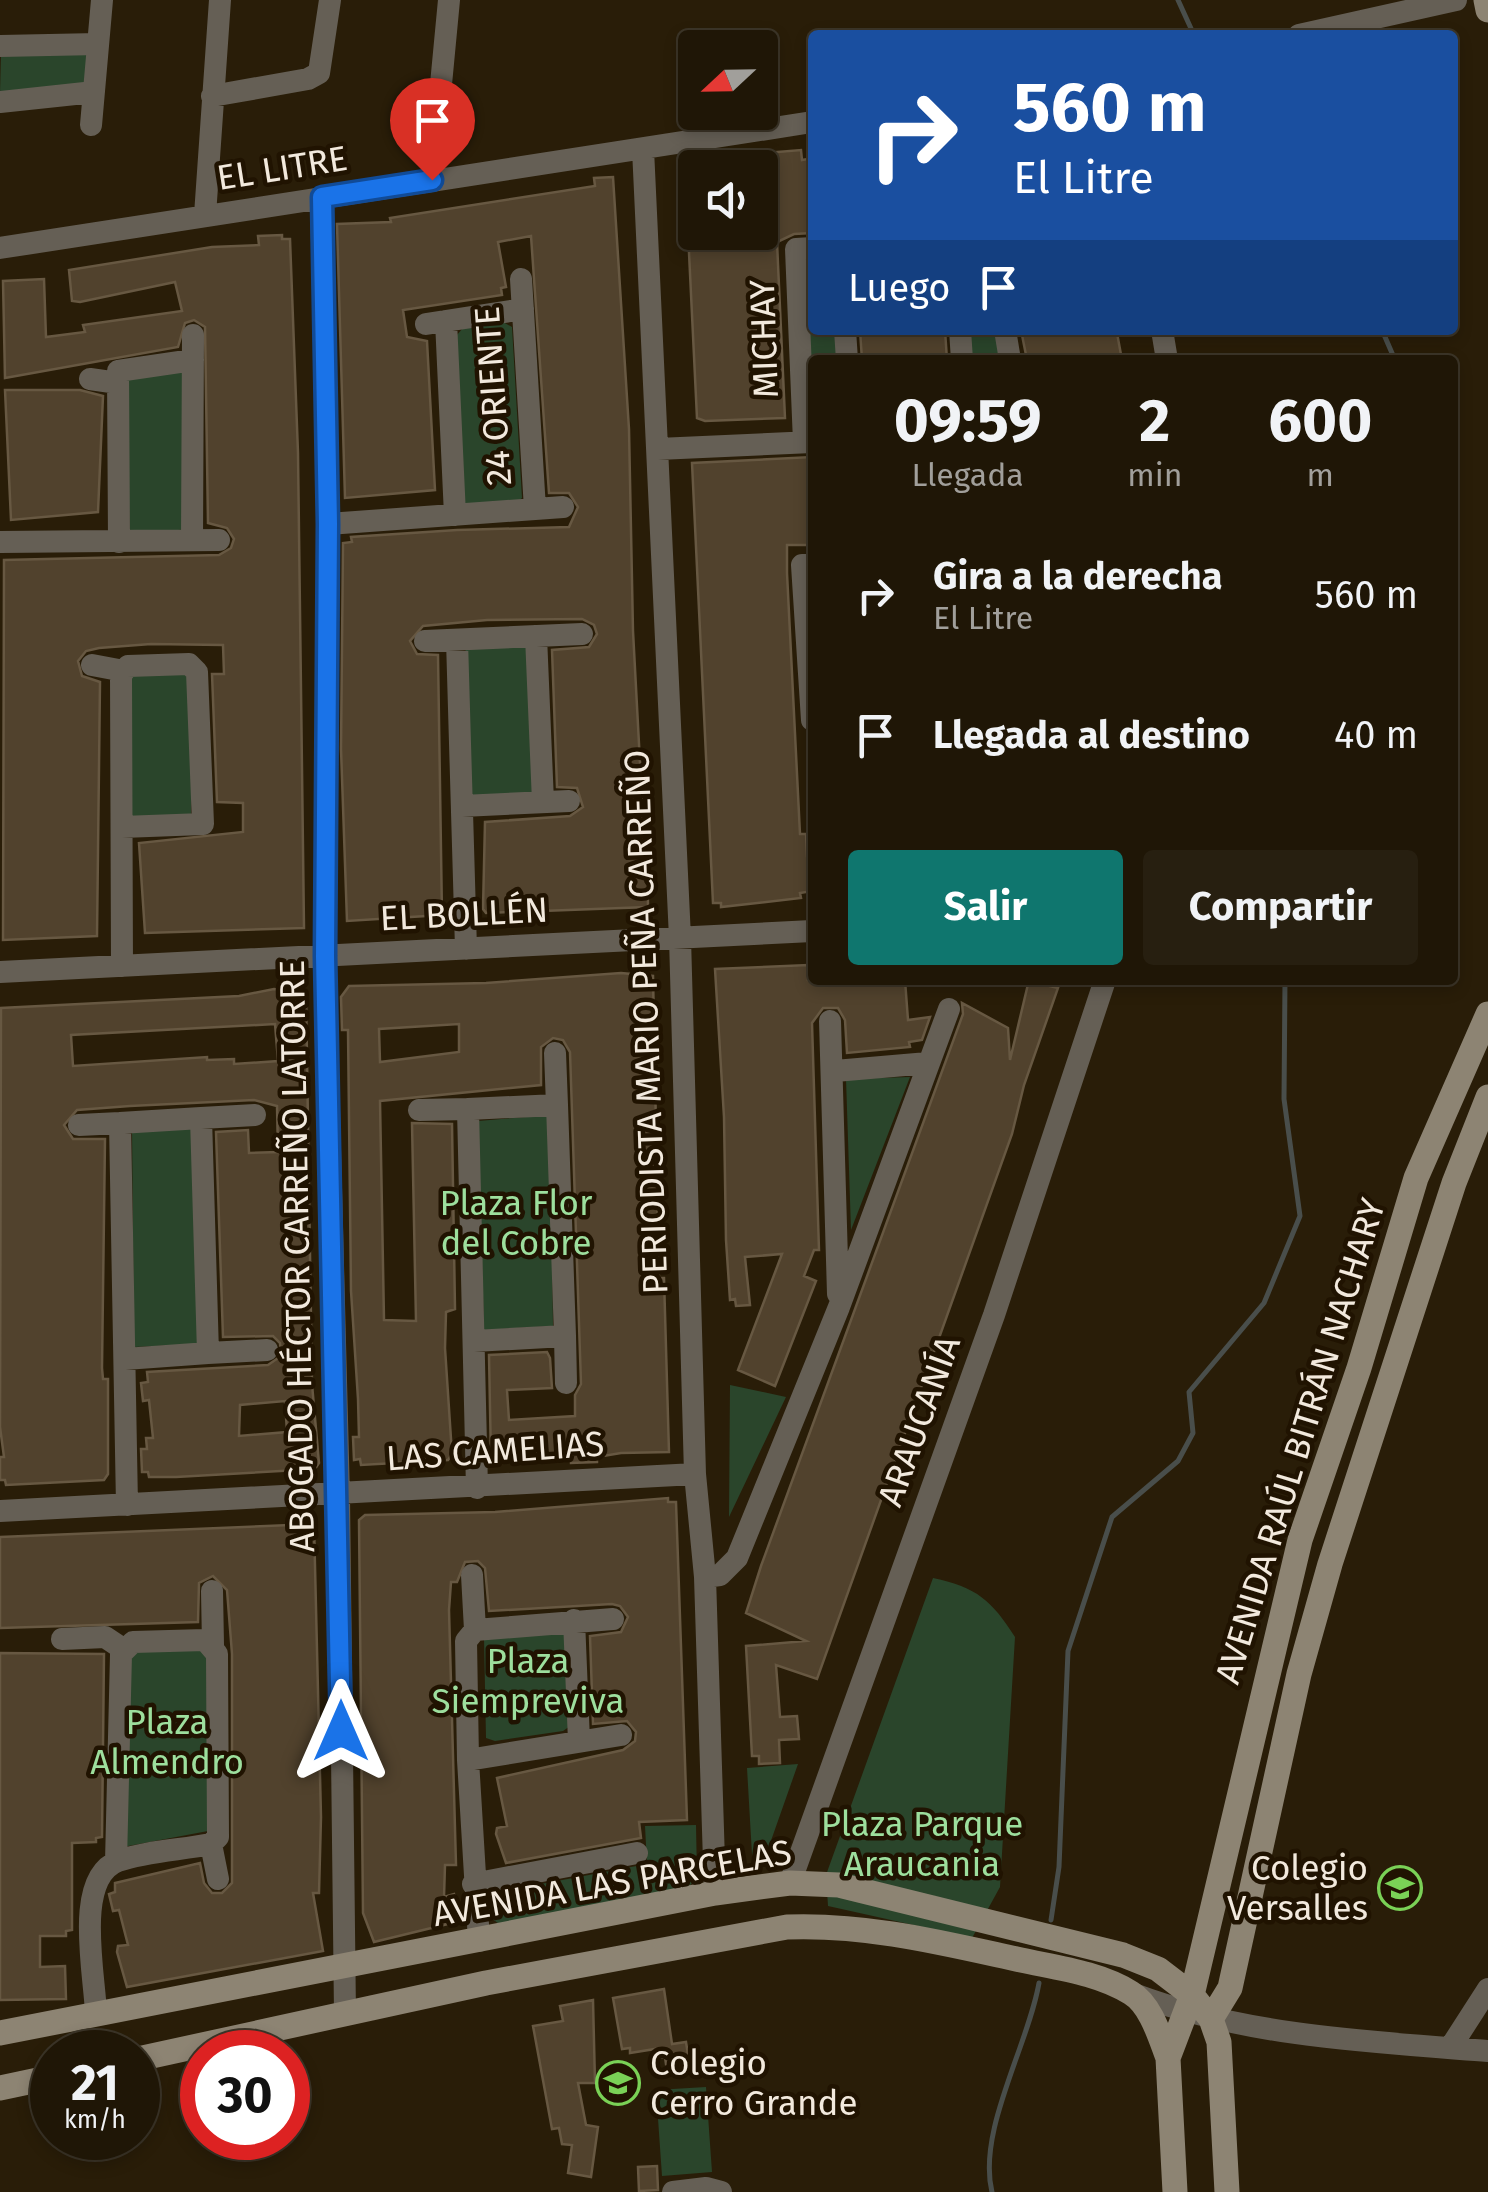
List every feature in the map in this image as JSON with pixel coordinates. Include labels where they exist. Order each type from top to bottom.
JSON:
[{"type":"main road","points":[[1486,0],[1488,10]]},
{"type":"main road","name":"AVENIDA RAÚL BITRÁN NACHARY","points":[[1174,2192],[1168,2058],[1189,2004],[1266,1668],[1300,1540],[1360,1368],[1416,1178],[1488,1014]]},
{"type":"main road","name":"AVENIDA RAÚL BITRÁN NACHARY","points":[[1211,2019],[1230,1988],[1299,1674],[1347,1507],[1438,1229],[1488,1097]]},
{"type":"main road","points":[[1266,1668],[1299,1674]]},
{"type":"main road","name":"AVENIDA LAS PARCELAS","points":[[0,2032],[714,1894],[790,1883],[839,1885],[902,1898],[1123,1955],[1158,1969],[1189,2004],[1211,2019]]},
{"type":"main road","points":[[160,2055],[446,1993],[769,1930],[826,1926],[919,1937],[1095,1976],[1134,1994],[1154,2022],[1168,2058]]},
{"type":"main road","points":[[436,1949],[446,1993]]},
{"type":"main road","points":[[1211,2019],[1223,2073],[1227,2192]]},
{"type":"main road","points":[[0,2088],[30,2082]]},
{"type":"street","points":[[91,125],[102,0]]},
{"type":"street","points":[[206,216],[220,0]]},
{"type":"street","points":[[212,96],[308,79],[319,73],[330,0]]},
{"type":"street","points":[[432,180],[450,0]]},
{"type":"street","points":[[1315,30],[1385,8],[1456,0]]},
{"type":"street","points":[[0,46],[98,44]]},
{"type":"street","points":[[0,102],[94,92]]},
{"type":"street","name":"EL LITRE","points":[[0,248],[808,123]]},
{"type":"street","name":"PERIODISTA MARIO PEÑA CARREÑO","points":[[642,148],[680,938],[695,1474],[704,1577],[714,1894]]},
{"type":"street","name":"ABOGADO HÉCTOR CARREÑO LATORRE","points":[[322,197],[328,524],[325,956],[339,1496],[345,2014]]},
{"type":"street","name":"MICHAY","points":[[658,448],[808,442],[796,249],[808,248]]},
{"type":"street","name":"24 ORIENTE","points":[[521,278],[535,509]]},
{"type":"street","points":[[455,516],[436,322],[523,309]]},
{"type":"street","points":[[192,540],[193,335]]},
{"type":"street","points":[[90,379],[118,377],[193,360]]},
{"type":"street","points":[[118,377],[119,542]]},
{"type":"street","points":[[328,524],[563,508]]},
{"type":"street","points":[[0,542],[219,540]]},
{"type":"street","points":[[808,565],[802,565],[808,658]]},
{"type":"street","points":[[426,642],[582,634]]},
{"type":"street","points":[[536,636],[544,802]]},
{"type":"street","points":[[457,640],[466,949]]},
{"type":"street","points":[[92,665],[126,668],[190,664],[197,672],[202,824],[122,828]]},
{"type":"street","points":[[122,966],[126,668]]},
{"type":"street","points":[[462,806],[569,801]]},
{"type":"street","name":"EL BOLLÉN","points":[[0,972],[808,931]]},
{"type":"street","name":"ARAUCANÍA","points":[[790,1883],[994,1315],[1103,985]]},
{"type":"street","points":[[704,1577],[720,1575],[736,1558],[838,1307],[949,1009]]},
{"type":"street","points":[[830,1022],[838,1307]]},
{"type":"street","points":[[556,1053],[566,1382]]},
{"type":"street","points":[[834,1071],[928,1063]]},
{"type":"street","points":[[419,1110],[557,1105]]},
{"type":"street","points":[[468,1109],[477,1488]]},
{"type":"street","points":[[79,1125],[255,1116]]},
{"type":"street","points":[[202,1118],[208,1353]]},
{"type":"street","points":[[120,1123],[126,1505]]},
{"type":"street","points":[[474,1341],[565,1336]]},
{"type":"street","points":[[125,1359],[266,1350]]},
{"type":"street","name":"LAS CAMELIAS","points":[[0,1511],[339,1496],[695,1474]]},
{"type":"street","points":[[472,1575],[475,1630],[466,1642],[478,1940]]},
{"type":"street","points":[[96,2014],[92,1886],[116,1862],[211,1844],[218,1836],[217,1654],[213,1645],[212,1591]]},
{"type":"street","points":[[475,1630],[614,1619]]},
{"type":"street","points":[[574,1620],[579,1741]]},
{"type":"street","points":[[62,1639],[105,1637],[124,1649]]},
{"type":"street","points":[[116,1862],[124,1649],[133,1642],[205,1640],[213,1645]]},
{"type":"street","points":[[468,1760],[621,1735]]},
{"type":"street","points":[[211,1844],[218,1879]]},
{"type":"street","points":[[474,1884],[638,1853]]},
{"type":"street","points":[[1450,2048],[1463,2022],[1488,1989]]},
{"type":"street","points":[[1134,1994],[1189,2004]]},
{"type":"street","points":[[1463,2022],[1488,2012]]},
{"type":"street","points":[[1211,2019],[1488,2051]]},
{"type":"street","points":[[673,2192],[706,2188],[721,2192]]},
{"type":"green space","points":[[1,53],[88,54],[84,84],[0,93]]},
{"type":"green space","points":[[808,254],[808,335],[840,335],[842,355],[808,355],[808,377],[799,255]]},
{"type":"green space","points":[[503,322],[512,327],[522,498],[513,505],[468,509],[461,497],[456,336],[463,328]]},
{"type":"green space","points":[[965,335],[1001,335],[1004,355],[967,355]]},
{"type":"green space","points":[[180,369],[186,375],[188,529],[130,535],[125,383],[131,376]]},
{"type":"green space","points":[[521,644],[531,651],[539,792],[475,801],[469,794],[462,654],[469,647]]},
{"type":"green space","points":[[133,670],[193,675],[191,816],[137,821],[128,815],[126,681]]},
{"type":"green space","points":[[910,1077],[851,1230],[846,1079]]},
{"type":"green space","name":"Plaza Flor del Cobre","points":[[550,1115],[553,1326],[484,1330],[478,1121]]},
{"type":"green space","points":[[191,1127],[198,1344],[134,1347],[132,1129]]},
{"type":"green space","points":[[730,1385],[786,1397],[729,1517]]},
{"type":"green space","name":"Plaza Parque Araucania","points":[[933,1578],[982,1597],[1015,1637],[1000,1887],[972,1938],[828,1906],[826,1875]]},
{"type":"green space","name":"Plaza Siempreviva","points":[[567,1630],[573,1724],[563,1731],[495,1741],[486,1738],[484,1638]]},
{"type":"green space","name":"Plaza Almendro","points":[[203,1645],[210,1653],[208,1831],[123,1847],[125,1652]]},
{"type":"green space","points":[[798,1764],[760,1872],[753,1872],[747,1768]]},
{"type":"green space","points":[[696,1825],[697,1876],[689,1887],[499,1924],[490,1917],[487,1901],[494,1893],[647,1864],[645,1826]]},
{"type":"green space","points":[[706,2087],[712,2172],[662,2176],[656,2090]]},
{"type":"building","points":[[801,150],[802,160],[808,159],[808,233],[778,242],[778,152]]},
{"type":"building","points":[[613,177],[629,429],[633,631],[643,819],[647,819],[648,907],[486,913],[483,909],[485,822],[570,816],[583,807],[577,788],[557,787],[552,650],[589,647],[597,634],[594,625],[582,619],[487,620],[423,626],[410,641],[417,654],[438,655],[442,915],[347,921],[341,749],[343,543],[352,542],[351,537],[569,527],[578,507],[569,493],[549,493],[531,236],[498,242],[506,287],[501,288],[502,295],[403,310],[407,337],[427,341],[435,490],[345,498],[337,224],[391,222],[390,218],[595,186],[594,178]]},
{"type":"building","points":[[282,235],[282,239],[290,239],[298,453],[304,928],[145,933],[139,843],[243,832],[243,803],[217,802],[212,674],[224,674],[223,645],[151,644],[86,651],[78,661],[82,676],[100,682],[97,936],[3,940],[4,560],[219,555],[231,548],[234,539],[227,528],[208,523],[205,327],[194,320],[185,323],[178,347],[5,378],[3,281],[44,279],[46,337],[85,332],[83,325],[182,311],[175,282],[80,302],[72,301],[69,270],[212,247],[259,245],[258,236]]},
{"type":"building","points":[[689,250],[777,250],[785,418],[697,418]]},
{"type":"building","points":[[860,335],[945,335],[947,355],[862,355]]},
{"type":"building","points":[[1022,335],[1117,335],[1121,355],[1026,355]]},
{"type":"building","points":[[5,390],[80,390],[103,396],[98,512],[11,520]]},
{"type":"building","points":[[808,457],[808,545],[787,545],[800,834],[806,834],[808,856],[808,892],[800,893],[801,898],[721,907],[721,903],[713,903],[692,463]]},
{"type":"building","points":[[808,965],[808,985],[905,985],[908,1020],[930,1017],[922,1040],[909,1042],[910,1047],[847,1053],[845,1020],[838,1008],[823,1008],[812,1023],[819,1250],[814,1250],[804,1276],[816,1281],[775,1386],[738,1370],[782,1254],[745,1257],[750,1305],[736,1306],[735,1299],[730,1300],[715,969]]},
{"type":"building","points":[[621,973],[653,976],[659,1278],[664,1278],[669,1452],[621,1453],[597,1457],[597,1462],[571,1463],[571,1458],[491,1460],[489,1355],[547,1352],[550,1358],[552,1388],[507,1390],[509,1420],[575,1416],[575,1395],[581,1384],[570,1052],[563,1040],[553,1038],[541,1047],[541,1085],[380,1101],[384,1320],[416,1321],[412,1123],[452,1124],[455,1309],[446,1312],[445,1348],[452,1454],[448,1460],[361,1465],[360,1459],[354,1460],[353,1437],[359,1437],[351,1291],[348,1030],[342,1030],[341,997],[349,986],[486,983]],"holes":[[[459,1024],[459,1052],[380,1062],[379,1029]]]},
{"type":"building","points":[[1028,985],[1058,988],[1024,1085],[1012,1134],[817,1679],[776,1665],[780,1717],[797,1716],[799,1739],[779,1740],[780,1763],[759,1764],[759,1756],[752,1756],[746,1646],[806,1641],[746,1613],[963,1014],[962,1003],[1008,1028],[1010,1060]]},
{"type":"building","points":[[274,989],[306,993],[312,1384],[319,1463],[315,1469],[176,1477],[149,1477],[148,1472],[142,1472],[141,1449],[147,1449],[146,1438],[153,1438],[149,1400],[143,1401],[141,1383],[148,1382],[147,1372],[268,1365],[281,1356],[280,1343],[273,1336],[223,1337],[216,1132],[248,1130],[249,1153],[278,1152],[277,1106],[254,1100],[130,1106],[77,1110],[64,1125],[73,1139],[105,1139],[102,1368],[103,1379],[108,1379],[108,1474],[104,1480],[6,1485],[5,1480],[0,1480],[0,1457],[4,1457],[0,1427],[1,1008],[239,996]],"holes":[[[275,1024],[278,1061],[234,1064],[234,1059],[207,1057],[73,1066],[71,1035]],[[285,1401],[287,1432],[239,1436],[240,1405]]]},
{"type":"building","points":[[668,1498],[668,1502],[676,1502],[687,1820],[639,1822],[641,1838],[506,1863],[496,1834],[497,1828],[507,1826],[497,1778],[623,1750],[635,1741],[636,1732],[627,1721],[593,1724],[590,1636],[621,1632],[628,1617],[620,1606],[612,1604],[489,1611],[485,1568],[478,1561],[465,1562],[457,1582],[451,1582],[449,1610],[456,1865],[445,1865],[444,1897],[454,1894],[460,1916],[455,1917],[456,1922],[374,1942],[363,1913],[359,1520],[365,1515],[495,1512]]},
{"type":"building","points":[[314,1524],[321,1817],[319,1893],[313,1893],[323,1951],[127,1987],[117,1952],[118,1946],[128,1945],[119,1910],[113,1911],[109,1894],[115,1892],[115,1883],[200,1863],[204,1883],[212,1893],[222,1893],[232,1883],[232,1654],[227,1590],[213,1576],[199,1583],[198,1622],[0,1628],[0,1537]]},
{"type":"building","points":[[0,1653],[104,1654],[102,1837],[96,1838],[96,1842],[72,1843],[72,1930],[66,1931],[66,1936],[40,1936],[40,1967],[65,1966],[66,1999],[0,2000]]},
{"type":"building","points":[[664,1989],[672,2044],[686,2042],[689,2061],[666,2064],[665,2057],[656,2058],[655,2049],[630,2053],[630,2048],[622,2049],[613,1998]]},
{"type":"building","points":[[593,2000],[595,2083],[578,2083],[586,2125],[598,2127],[591,2177],[568,2173],[572,2145],[562,2144],[559,2128],[552,2129],[533,2026],[563,2021],[560,2006]]},
{"type":"building","points":[[657,2166],[658,2190],[639,2191],[638,2167]]},
{"type":"waterway","points":[[1178,0],[1192,30]]},
{"type":"waterway","points":[[1384,335],[1393,355]]},
{"type":"waterway","points":[[1051,1920],[1059,1867],[1068,1651],[1112,1517],[1178,1461],[1193,1433],[1189,1392],[1264,1303],[1300,1216],[1284,1099],[1285,985]]},
{"type":"waterway","points":[[992,2192],[991,2142],[1039,1983]]},
{"type":"place","name":"Colegio Versalles","points":[[1400,1888]]},
{"type":"place","name":"Colegio Cerro Grande","points":[[618,2083]]},
{"type":"route","points":[[341,1731],[325,956],[328,524],[322,197],[432,180]]}]
